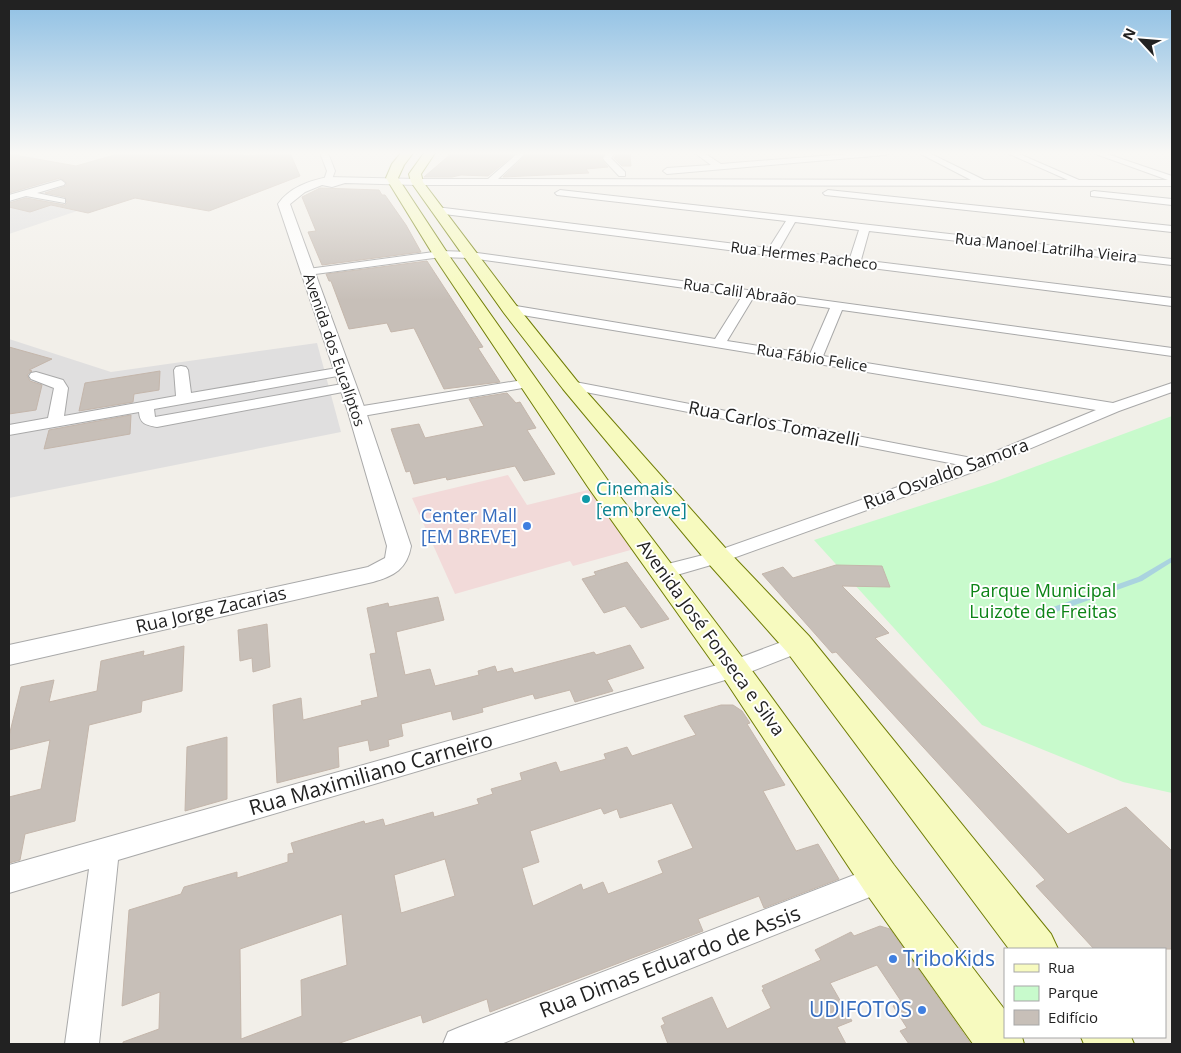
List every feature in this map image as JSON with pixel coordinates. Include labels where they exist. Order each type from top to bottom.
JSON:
[{"type":"main road","name":"Avenida José Fonseca e Silva","points":[[406,202],[600,487],[734,668],[880,879],[1001,1044]]},
{"type":"main road","points":[[424,202],[436,210],[570,385],[718,557],[798,644],[1035,948]]},
{"type":"street","name":"Avenida dos Eucalíptos","points":[[285,202],[357,412],[399,546]]},
{"type":"street","name":"Rua Manoel Latrilha Vieira","points":[[646,202],[1172,262]]},
{"type":"street","points":[[908,202],[1172,229]]},
{"type":"street","name":"Rua Hermes Pacheco","points":[[436,210],[1172,302]]},
{"type":"street","points":[[772,252],[792,219]]},
{"type":"street","points":[[854,263],[865,227]]},
{"type":"street","name":"Rua Calil Abraão","points":[[308,272],[441,254],[470,255],[1172,352]]},
{"type":"street","points":[[719,343],[750,293]]},
{"type":"street","points":[[815,358],[838,305]]},
{"type":"street","name":"Rua Fábio Felice","points":[[510,309],[1114,408]]},
{"type":"street","points":[[182,370],[184,398]]},
{"type":"street","points":[[10,433],[55,421],[343,370]]},
{"type":"street","points":[[36,376],[58,383],[61,388],[55,421]]},
{"type":"street","points":[[357,412],[529,383]]},
{"type":"street","name":"Rua Carlos Tomazelli","points":[[570,385],[955,458],[978,464]]},
{"type":"street","points":[[256,386],[259,404]]},
{"type":"street","points":[[146,405],[147,418],[150,421],[157,422],[348,387]]},
{"type":"street","name":"Rua Osvaldo Samora","points":[[663,572],[718,557],[978,464],[1114,408],[1172,387]]},
{"type":"street","name":"Rua Jorge Zacarias","points":[[9,655],[374,574],[388,568],[398,558],[399,546]]},
{"type":"street","name":"Rua Maximiliano Carneiro","points":[[9,879],[734,668],[798,644]]},
{"type":"street","points":[[82,1044],[105,851]]},
{"type":"street","name":"Rua Dimas Eduardo de Assis","points":[[460,1044],[880,879]]},
{"type":"shaded area","points":[[9,202],[65,202],[53,206],[77,211],[9,234]]},
{"type":"shaded area","points":[[9,339],[111,372],[317,343],[341,432],[9,498]]},
{"type":"shaded area","name":"Center Mall [EM BREVE]","points":[[508,475],[527,505],[600,487],[645,546],[573,566],[570,561],[455,594],[412,498]]},
{"type":"green space","name":"Parque Municipal Luizote de Freitas","points":[[1172,416],[1172,793],[1123,782],[982,725],[814,540],[994,482]]},
{"type":"building","points":[[12,202],[49,202],[65,205],[67,203],[122,202],[88,213],[51,205],[30,212],[9,207],[9,203]]},
{"type":"building","points":[[159,202],[232,202],[209,211]]},
{"type":"building","points":[[304,202],[390,202],[406,225],[421,252],[322,265],[308,232],[316,231]]},
{"type":"building","points":[[427,261],[483,347],[478,348],[500,382],[444,389],[414,328],[391,332],[387,323],[349,329],[331,281],[329,281],[326,274]]},
{"type":"building","points":[[9,347],[52,359],[29,370],[32,371],[27,375],[30,381],[42,385],[36,410],[9,414]]},
{"type":"building","points":[[160,371],[159,390],[134,394],[133,402],[79,411],[85,383]]},
{"type":"building","points":[[507,393],[516,403],[520,402],[536,428],[527,430],[555,474],[524,481],[515,466],[447,480],[446,477],[414,484],[410,471],[406,472],[391,429],[419,424],[425,438],[484,426],[469,399]]},
{"type":"building","points":[[131,415],[130,434],[44,449],[49,430]]},
{"type":"building","points":[[627,562],[669,619],[641,628],[625,606],[604,613],[582,579],[596,575],[594,572]]},
{"type":"building","points":[[836,565],[882,566],[890,587],[842,586],[889,633],[875,638],[1068,834],[1126,807],[1172,851],[1172,949],[1093,948],[1036,886],[1045,880],[836,652],[832,653],[762,574],[783,567],[793,578]]},
{"type":"building","points":[[438,597],[444,620],[396,632],[405,675],[430,669],[435,686],[479,675],[478,671],[495,666],[497,672],[512,668],[514,673],[594,652],[596,655],[630,645],[644,668],[607,680],[613,691],[575,702],[570,690],[535,699],[533,694],[482,708],[483,712],[453,720],[451,711],[401,724],[403,736],[388,740],[389,746],[370,751],[368,740],[338,747],[339,767],[277,783],[273,705],[301,698],[303,720],[362,705],[361,701],[378,697],[370,654],[376,653],[367,608],[388,603],[389,607]]},
{"type":"building","points":[[267,624],[270,667],[253,672],[252,658],[240,661],[238,630]]},
{"type":"building","points":[[184,646],[182,691],[142,701],[141,712],[89,725],[75,821],[25,834],[20,860],[9,863],[9,797],[41,789],[50,740],[9,750],[9,736],[21,687],[54,680],[49,702],[97,691],[101,661],[144,651],[143,656]]},
{"type":"building","points":[[721,705],[733,705],[742,711],[750,723],[747,724],[785,785],[763,791],[796,851],[818,844],[839,879],[764,908],[759,896],[698,919],[703,931],[490,1012],[487,999],[423,1023],[421,1015],[337,1044],[123,1044],[123,1042],[159,1029],[160,992],[122,1006],[129,910],[181,894],[184,887],[237,872],[237,878],[288,862],[288,854],[294,853],[291,843],[364,821],[365,824],[383,819],[385,826],[433,812],[434,817],[479,804],[477,799],[493,794],[491,789],[522,780],[520,773],[556,762],[560,772],[606,759],[604,754],[627,747],[632,756],[696,735],[684,716]],"holes":[[[672,803],[693,848],[658,861],[663,873],[608,894],[603,882],[583,890],[581,884],[533,906],[522,868],[539,862],[530,831],[601,808],[604,814],[617,809],[620,818]],[[445,859],[455,896],[401,913],[394,875]],[[342,914],[347,965],[301,980],[302,1016],[241,1039],[240,949]]]},
{"type":"building","points":[[227,737],[227,799],[185,811],[187,747]]},
{"type":"building","points":[[880,926],[890,929],[971,1044],[909,1044],[900,1031],[907,1028],[893,1006],[901,1001],[877,965],[830,983],[852,1021],[837,1027],[846,1044],[668,1044],[661,1026],[665,1024],[662,1018],[712,997],[727,1029],[771,1008],[762,990],[764,989],[762,986],[821,960],[815,950],[851,932],[854,936]]},
{"type":"waterway","points":[[1039,615],[1140,579],[1172,559]]},
{"type":"place","name":"Cinemais [em breve]","points":[[586,499]]},
{"type":"place","name":"Center Mall [EM BREVE]","points":[[527,526]]},
{"type":"place","name":"TriboKids","points":[[893,959]]},
{"type":"place","name":"UDIFOTOS","points":[[922,1010]]}]
